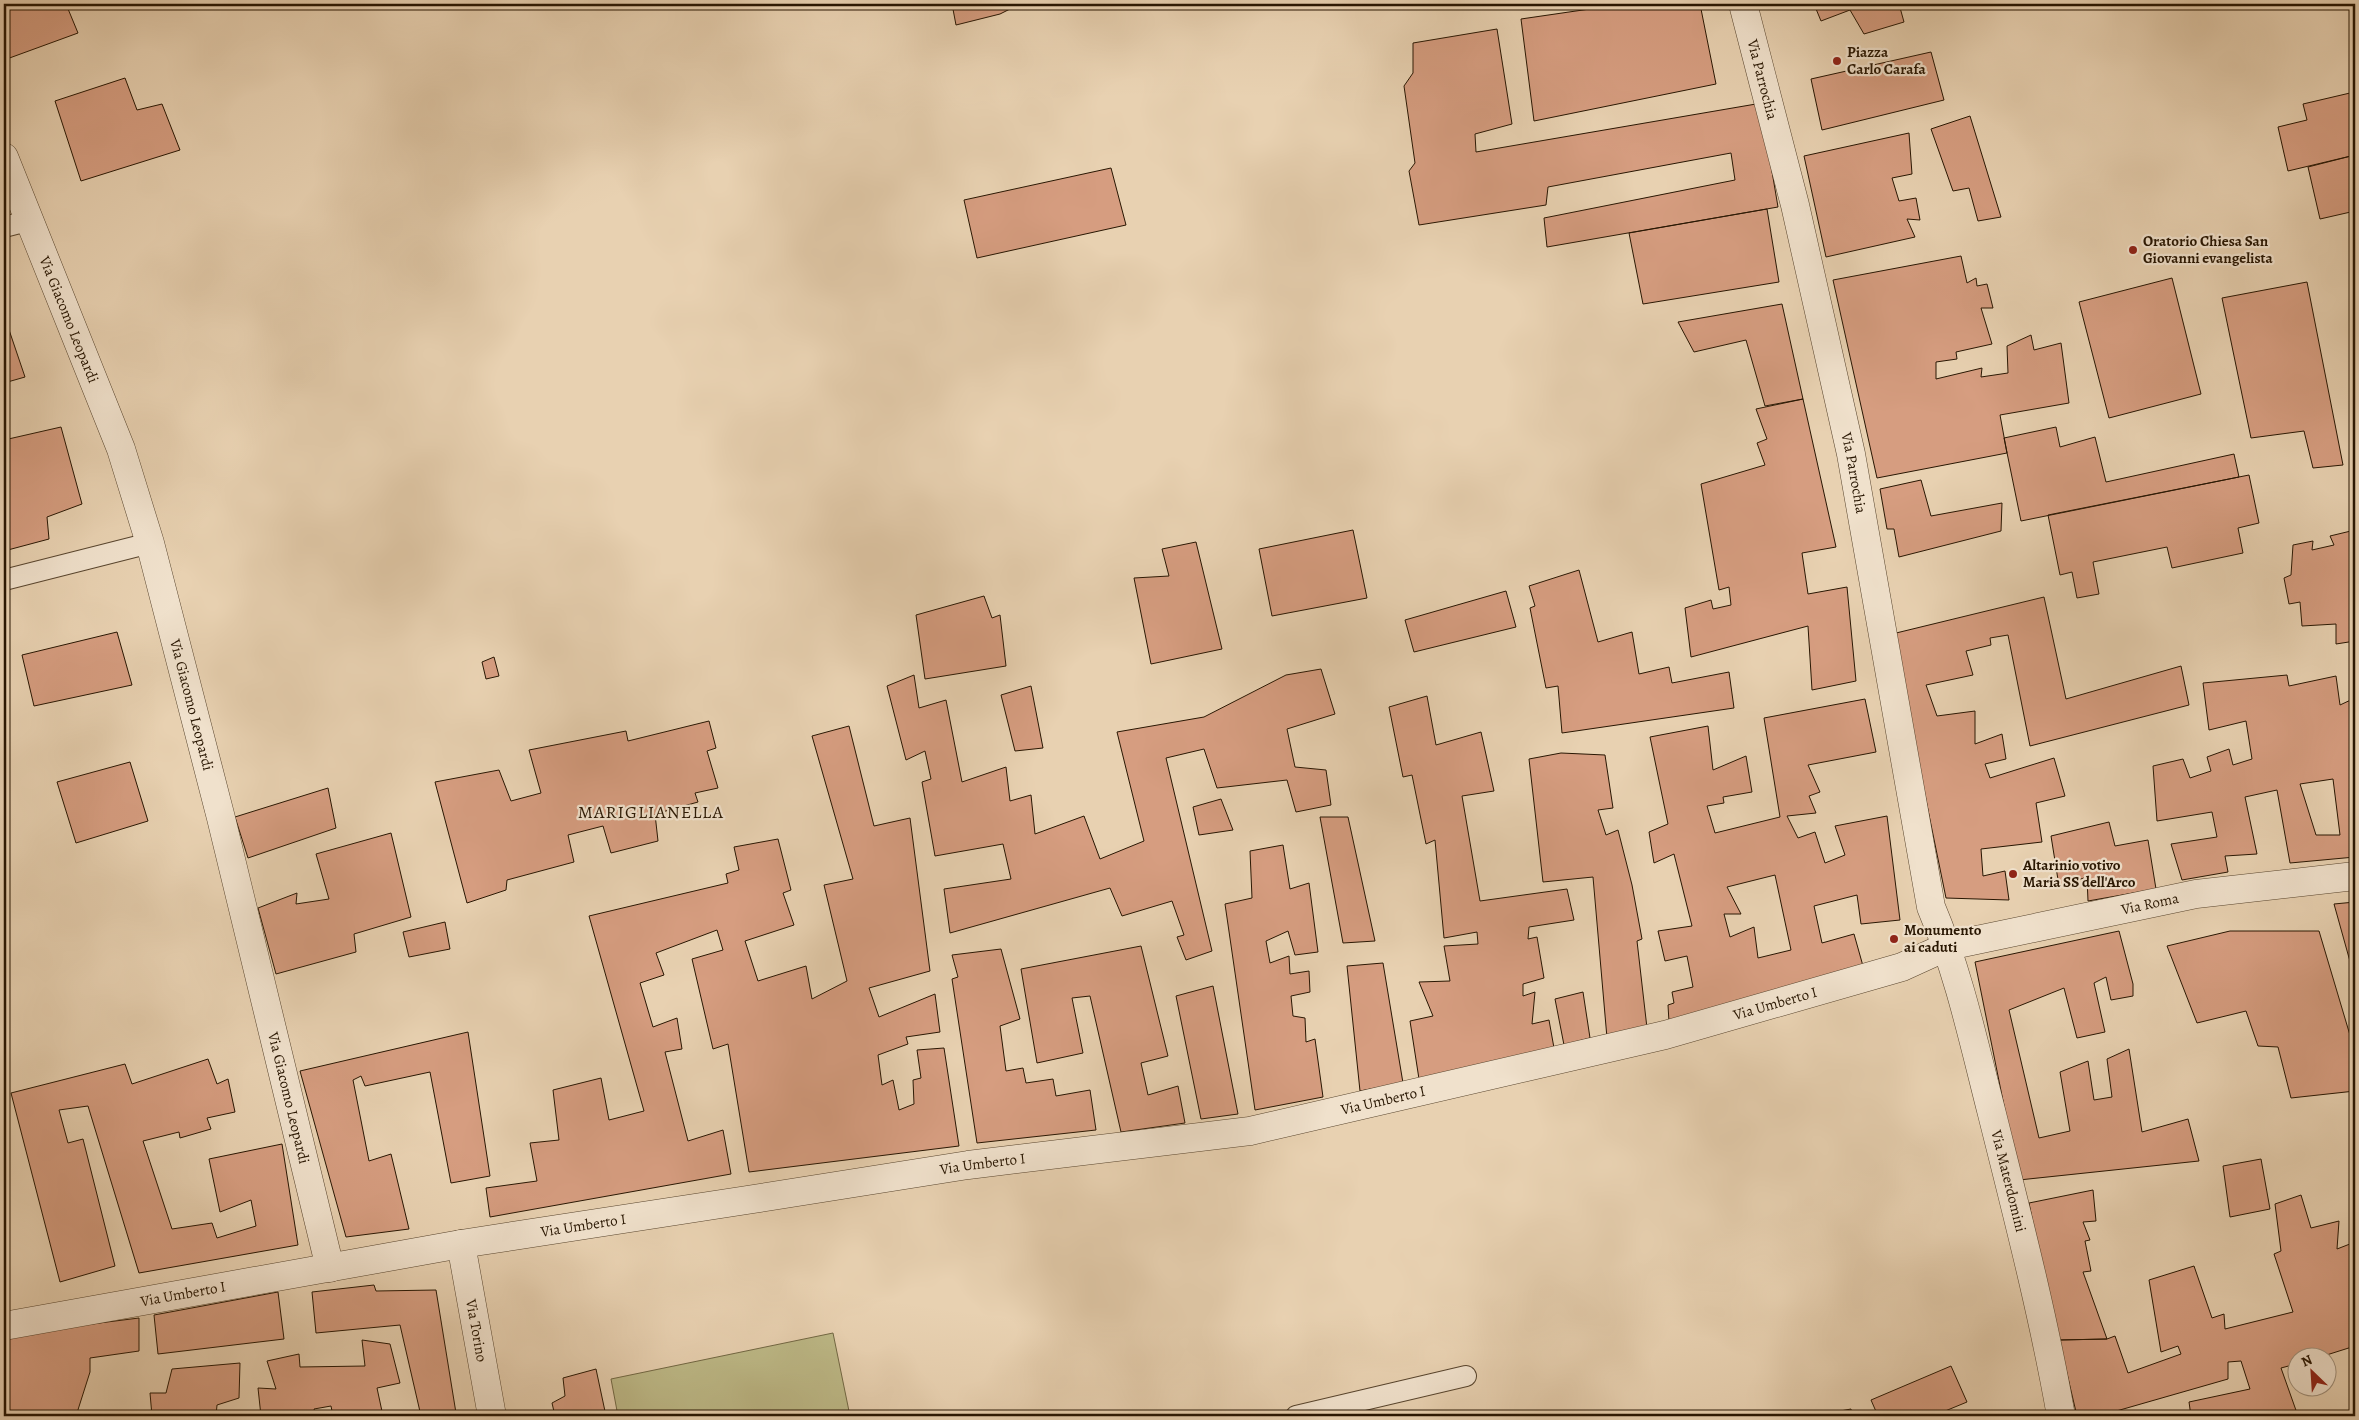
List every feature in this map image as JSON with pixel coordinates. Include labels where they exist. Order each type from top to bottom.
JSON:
[{"type":"street","name":"Via Parrochia","points":[[1742,4],[1795,204],[1852,454],[1931,907],[1948,946]]},
{"type":"street","name":"Via Giacomo Leopardi","points":[[4,157],[31,220],[121,449],[150,543],[221,818],[330,1268]]},
{"type":"street","name":"Via Roma","points":[[1948,946],[2196,894],[2355,876]]},
{"type":"street","name":"Via Umberto I","points":[[4,1326],[461,1244],[968,1165],[1250,1131],[1665,1035],[1902,967],[1948,946]]},
{"type":"street","name":"Via Materdomini","points":[[1948,946],[2048,1342],[2061,1416]]},
{"type":"street","name":"Via Torino","points":[[461,1244],[492,1416]]},
{"type":"lane","points":[[4,227],[31,220]]},
{"type":"lane","points":[[4,580],[150,543]]},
{"type":"lane","points":[[1296,1416],[1466,1376]]},
{"type":"shaded area","points":[[833,1333],[850,1416],[618,1416],[611,1379]]},
{"type":"building","points":[[4,4],[66,4],[78,33],[4,60]]},
{"type":"building","points":[[952,4],[1020,4],[1000,14],[956,25]]},
{"type":"building","points":[[1624,4],[1700,4],[1716,84],[1534,121],[1521,19]]},
{"type":"building","points":[[1814,4],[1899,4],[1904,22],[1864,34],[1850,10],[1821,21]]},
{"type":"building","points":[[1497,29],[1512,124],[1475,134],[1476,152],[1756,104],[1766,136],[1778,207],[1547,247],[1544,218],[1735,180],[1731,153],[1548,187],[1546,205],[1419,225],[1409,171],[1415,163],[1404,86],[1413,73],[1413,43]]},
{"type":"building","points":[[1931,52],[1944,100],[1822,130],[1811,79]]},
{"type":"building","points":[[125,78],[137,110],[162,104],[180,150],[81,181],[55,101]]},
{"type":"building","points":[[2350,93],[2355,115],[2355,155],[2288,171],[2278,127],[2307,120],[2303,104]]},
{"type":"building","points":[[1970,116],[2001,217],[1978,221],[1969,188],[1953,191],[1931,129]]},
{"type":"building","points":[[1909,133],[1912,174],[1892,178],[1899,201],[1916,198],[1920,220],[1907,219],[1915,237],[1826,257],[1804,156]]},
{"type":"building","points":[[2355,155],[2355,211],[2320,219],[2308,167]]},
{"type":"building","points":[[1111,168],[1126,225],[977,258],[964,200]]},
{"type":"building","points":[[1767,209],[1779,282],[1643,304],[1629,233]]},
{"type":"building","points":[[1961,256],[1967,283],[1976,278],[1977,286],[1987,284],[1993,308],[1981,308],[1992,344],[1956,352],[1957,359],[1936,362],[1936,379],[1982,368],[1981,377],[2008,373],[2007,346],[2031,335],[2034,350],[2061,343],[2069,403],[2000,415],[2007,453],[1877,478],[1833,280]]},
{"type":"building","points":[[2172,278],[2201,394],[2109,418],[2079,302]]},
{"type":"building","points":[[2307,282],[2343,465],[2313,468],[2304,431],[2251,438],[2222,298]]},
{"type":"building","points":[[1782,304],[1803,399],[1765,406],[1746,340],[1694,352],[1678,322]]},
{"type":"building","points":[[4,315],[25,377],[4,383]]},
{"type":"building","points":[[1803,399],[1836,547],[1802,553],[1808,594],[1847,587],[1856,681],[1812,690],[1808,626],[1691,657],[1685,608],[1711,600],[1713,609],[1731,605],[1729,587],[1719,590],[1701,484],[1765,465],[1757,443],[1767,439],[1756,409]]},
{"type":"building","points":[[61,427],[82,504],[47,517],[49,539],[4,551],[4,440]]},
{"type":"building","points":[[2056,427],[2060,447],[2095,437],[2106,482],[2234,454],[2239,477],[2021,521],[2004,438]]},
{"type":"building","points":[[2249,475],[2259,523],[2238,528],[2243,553],[2172,568],[2167,547],[2093,562],[2099,594],[2077,598],[2072,572],[2060,575],[2048,515]]},
{"type":"building","points":[[1921,480],[1931,516],[2002,503],[2001,531],[1899,557],[1894,529],[1887,529],[1880,489]]},
{"type":"building","points":[[1353,530],[1367,598],[1272,616],[1259,549]]},
{"type":"building","points":[[2355,530],[2355,641],[2336,644],[2336,624],[2302,626],[2300,602],[2289,604],[2284,578],[2291,575],[2293,545],[2313,541],[2312,550],[2334,545],[2330,536]]},
{"type":"building","points":[[1196,542],[1222,649],[1151,664],[1134,578],[1169,576],[1162,549]]},
{"type":"building","points":[[1579,570],[1598,642],[1632,632],[1639,674],[1669,667],[1672,683],[1729,672],[1734,708],[1562,733],[1558,686],[1546,688],[1530,608],[1535,606],[1529,586]]},
{"type":"building","points":[[1506,591],[1516,627],[1414,652],[1405,620]]},
{"type":"building","points":[[984,596],[992,618],[1000,615],[1006,666],[925,679],[916,615]]},
{"type":"building","points":[[2044,597],[2066,699],[2181,666],[2189,705],[2030,746],[2008,635],[1990,638],[1991,645],[1966,651],[1973,675],[1926,685],[1937,716],[1975,711],[1975,744],[2002,734],[2006,759],[1985,764],[1990,778],[2054,758],[2065,796],[2036,803],[2042,842],[1981,849],[1983,876],[2005,871],[2009,900],[1946,898],[1892,634]]},
{"type":"building","points":[[117,632],[132,685],[34,706],[22,655]]},
{"type":"building","points":[[494,657],[499,676],[486,679],[482,662]]},
{"type":"building","points":[[1321,669],[1335,714],[1287,729],[1295,767],[1326,770],[1331,805],[1296,812],[1287,780],[1217,788],[1204,749],[1166,758],[1212,951],[1186,960],[1177,937],[1184,935],[1172,901],[1122,916],[1110,888],[950,933],[944,889],[1011,879],[1003,844],[935,856],[922,782],[931,779],[925,751],[906,760],[887,686],[914,675],[919,708],[946,700],[962,782],[1006,767],[1010,801],[1031,795],[1035,834],[1084,816],[1100,859],[1144,841],[1117,732],[1204,717],[1286,675]]},
{"type":"building","points":[[2287,675],[2289,686],[2336,676],[2340,705],[2355,698],[2355,857],[2290,863],[2277,790],[2245,797],[2257,854],[2225,856],[2228,872],[2182,880],[2171,844],[2217,837],[2212,812],[2157,821],[2153,766],[2183,759],[2190,778],[2211,771],[2207,757],[2229,749],[2233,765],[2252,759],[2246,721],[2209,730],[2203,683]],"holes":[[[2333,779],[2340,835],[2316,835],[2300,784]]]},
{"type":"building","points":[[1031,686],[1043,748],[1015,751],[1001,695]]},
{"type":"building","points":[[1427,696],[1436,745],[1481,732],[1494,791],[1462,796],[1480,901],[1567,889],[1574,920],[1529,927],[1528,939],[1537,937],[1544,978],[1523,984],[1523,996],[1535,992],[1532,1024],[1549,1020],[1554,1048],[1419,1079],[1410,1021],[1433,1016],[1419,982],[1450,981],[1444,946],[1478,944],[1477,932],[1444,938],[1435,840],[1426,844],[1412,775],[1403,777],[1389,707]]},
{"type":"building","points":[[1865,699],[1876,752],[1808,765],[1820,792],[1809,796],[1816,813],[1787,816],[1798,838],[1815,832],[1825,863],[1845,855],[1835,826],[1887,816],[1900,920],[1861,924],[1857,895],[1814,906],[1822,943],[1854,934],[1863,966],[1669,1022],[1668,1005],[1674,1003],[1672,992],[1693,987],[1687,956],[1665,961],[1658,931],[1692,926],[1674,854],[1654,863],[1649,832],[1668,824],[1650,737],[1708,726],[1713,770],[1746,756],[1752,792],[1723,797],[1724,803],[1707,806],[1715,833],[1780,817],[1764,718]],"holes":[[[1775,875],[1791,950],[1758,958],[1754,927],[1730,937],[1724,914],[1741,914],[1727,887]]]},
{"type":"building","points":[[709,721],[716,748],[707,751],[718,788],[695,793],[698,802],[655,814],[658,841],[611,853],[603,826],[568,835],[574,862],[507,880],[506,890],[467,903],[435,782],[499,770],[511,801],[541,793],[529,750],[626,731],[628,741]]},
{"type":"building","points":[[849,726],[874,826],[910,818],[930,971],[869,988],[879,1017],[935,994],[940,1032],[906,1037],[908,1044],[878,1055],[882,1085],[893,1080],[899,1110],[914,1104],[913,1080],[921,1078],[917,1050],[944,1048],[959,1146],[749,1172],[728,1044],[713,1049],[692,959],[723,950],[717,930],[656,953],[664,975],[640,983],[653,1027],[677,1018],[682,1049],[665,1052],[688,1141],[723,1130],[731,1174],[490,1217],[486,1188],[537,1181],[530,1143],[559,1140],[553,1090],[601,1078],[609,1120],[644,1111],[589,916],[728,883],[726,874],[739,870],[734,847],[778,839],[791,890],[783,893],[794,925],[745,941],[758,981],[806,966],[812,999],[847,981],[824,885],[853,879],[812,736]]},
{"type":"building","points":[[1561,753],[1605,755],[1613,808],[1598,810],[1606,835],[1618,830],[1632,885],[1642,939],[1637,941],[1647,1028],[1607,1038],[1593,877],[1543,882],[1529,759]]},
{"type":"building","points":[[130,762],[148,821],[76,843],[57,782]]},
{"type":"building","points":[[328,788],[336,828],[248,858],[235,817]]},
{"type":"building","points":[[1221,799],[1233,830],[1199,835],[1193,807]]},
{"type":"building","points":[[1320,817],[1348,817],[1375,941],[1343,943]]},
{"type":"building","points":[[2109,822],[2115,846],[2148,840],[2156,889],[2088,901],[2087,877],[2059,886],[2051,836]]},
{"type":"building","points":[[391,833],[411,917],[354,934],[356,952],[276,974],[258,908],[297,893],[296,904],[329,899],[316,854]]},
{"type":"building","points":[[1283,845],[1290,889],[1309,883],[1318,952],[1295,955],[1288,931],[1266,941],[1270,963],[1289,956],[1290,974],[1309,971],[1310,992],[1291,996],[1293,1016],[1305,1018],[1306,1042],[1315,1039],[1323,1097],[1255,1110],[1225,904],[1252,898],[1250,851]]},
{"type":"building","points":[[2355,902],[2355,964],[2351,965],[2334,904]]},
{"type":"building","points":[[445,922],[450,949],[409,957],[403,932]]},
{"type":"building","points":[[2119,931],[2133,984],[2133,996],[2111,1000],[2106,977],[2094,983],[2105,1032],[2077,1038],[2064,988],[2009,1010],[2039,1138],[2070,1131],[2060,1072],[2088,1061],[2094,1100],[2112,1097],[2107,1059],[2129,1049],[2142,1132],[2188,1119],[2199,1161],[2019,1180],[1975,962]]},
{"type":"building","points":[[2230,931],[2319,931],[2355,1052],[2355,1091],[2291,1098],[2278,1047],[2258,1046],[2246,1011],[2197,1023],[2167,946]]},
{"type":"building","points":[[1141,946],[1168,1056],[1141,1063],[1148,1095],[1178,1086],[1185,1123],[1121,1132],[1090,996],[1072,998],[1083,1053],[1037,1063],[1021,969]]},
{"type":"building","points":[[1001,949],[1020,1019],[1000,1026],[1006,1071],[1023,1068],[1026,1083],[1053,1079],[1056,1096],[1090,1090],[1096,1130],[977,1143],[952,979],[958,977],[952,955]]},
{"type":"building","points":[[1383,963],[1403,1083],[1360,1091],[1347,966]]},
{"type":"building","points":[[1213,986],[1238,1114],[1201,1119],[1176,996]]},
{"type":"building","points":[[1583,992],[1590,1038],[1564,1045],[1555,999]]},
{"type":"building","points":[[468,1032],[490,1176],[451,1183],[430,1072],[365,1086],[361,1076],[353,1080],[369,1161],[391,1154],[409,1229],[346,1237],[300,1071]]},
{"type":"building","points":[[208,1059],[217,1084],[228,1079],[235,1112],[207,1118],[211,1129],[180,1138],[179,1132],[143,1141],[172,1229],[212,1223],[217,1238],[256,1226],[251,1200],[220,1212],[209,1159],[282,1144],[298,1245],[139,1273],[88,1106],[59,1110],[68,1143],[83,1139],[115,1266],[60,1282],[11,1093],[125,1064],[132,1084]]},
{"type":"building","points":[[2261,1159],[2270,1209],[2230,1217],[2223,1166]]},
{"type":"building","points":[[2093,1190],[2096,1221],[2083,1222],[2090,1240],[2085,1241],[2091,1271],[2083,1272],[2107,1339],[2059,1340],[2050,1311],[2029,1203]]},
{"type":"building","points":[[2301,1195],[2311,1228],[2339,1221],[2337,1249],[2355,1242],[2355,1346],[2336,1352],[2336,1348],[2286,1348],[2286,1367],[2281,1368],[2286,1382],[2286,1398],[2292,1398],[2298,1416],[2191,1416],[2189,1402],[2250,1389],[2241,1361],[2228,1362],[2228,1379],[2099,1416],[2077,1416],[2059,1340],[2107,1339],[2115,1336],[2128,1373],[2181,1354],[2178,1346],[2161,1352],[2149,1280],[2194,1266],[2212,1318],[2224,1314],[2225,1329],[2293,1312],[2274,1254],[2281,1251],[2275,1204]]},
{"type":"building","points":[[374,1285],[376,1291],[436,1290],[456,1413],[421,1416],[400,1325],[316,1333],[312,1292]]},
{"type":"building","points":[[278,1292],[284,1339],[158,1354],[154,1315]]},
{"type":"building","points":[[139,1318],[139,1351],[90,1358],[90,1372],[76,1416],[4,1416],[4,1335]]},
{"type":"building","points":[[362,1340],[390,1344],[400,1383],[377,1388],[383,1416],[333,1416],[331,1406],[314,1409],[316,1416],[261,1416],[258,1388],[276,1389],[267,1361],[299,1354],[300,1367],[365,1366]]},
{"type":"building","points":[[240,1363],[239,1398],[217,1405],[216,1416],[152,1416],[150,1393],[166,1393],[172,1369]]},
{"type":"building","points":[[1951,1366],[1967,1402],[1933,1416],[1878,1416],[1871,1400]]},
{"type":"building","points":[[596,1369],[606,1416],[555,1416],[552,1403],[565,1396],[563,1378]]},
{"type":"building","points":[[1851,1409],[1852,1416],[1813,1416]]},
{"type":"place","name":"Piazza Carlo Carafa","points":[[1837,61]]},
{"type":"place","name":"Oratorio Chiesa San Giovanni evangelista","points":[[2133,250]]},
{"type":"place","name":"Altarinio votivo Maria SS dell'Arco","points":[[2013,874]]},
{"type":"place","name":"Monumento ai caduti","points":[[1894,939]]},
{"type":"district","name":"MARIGLIANELLA","points":[[651,812]]}]
